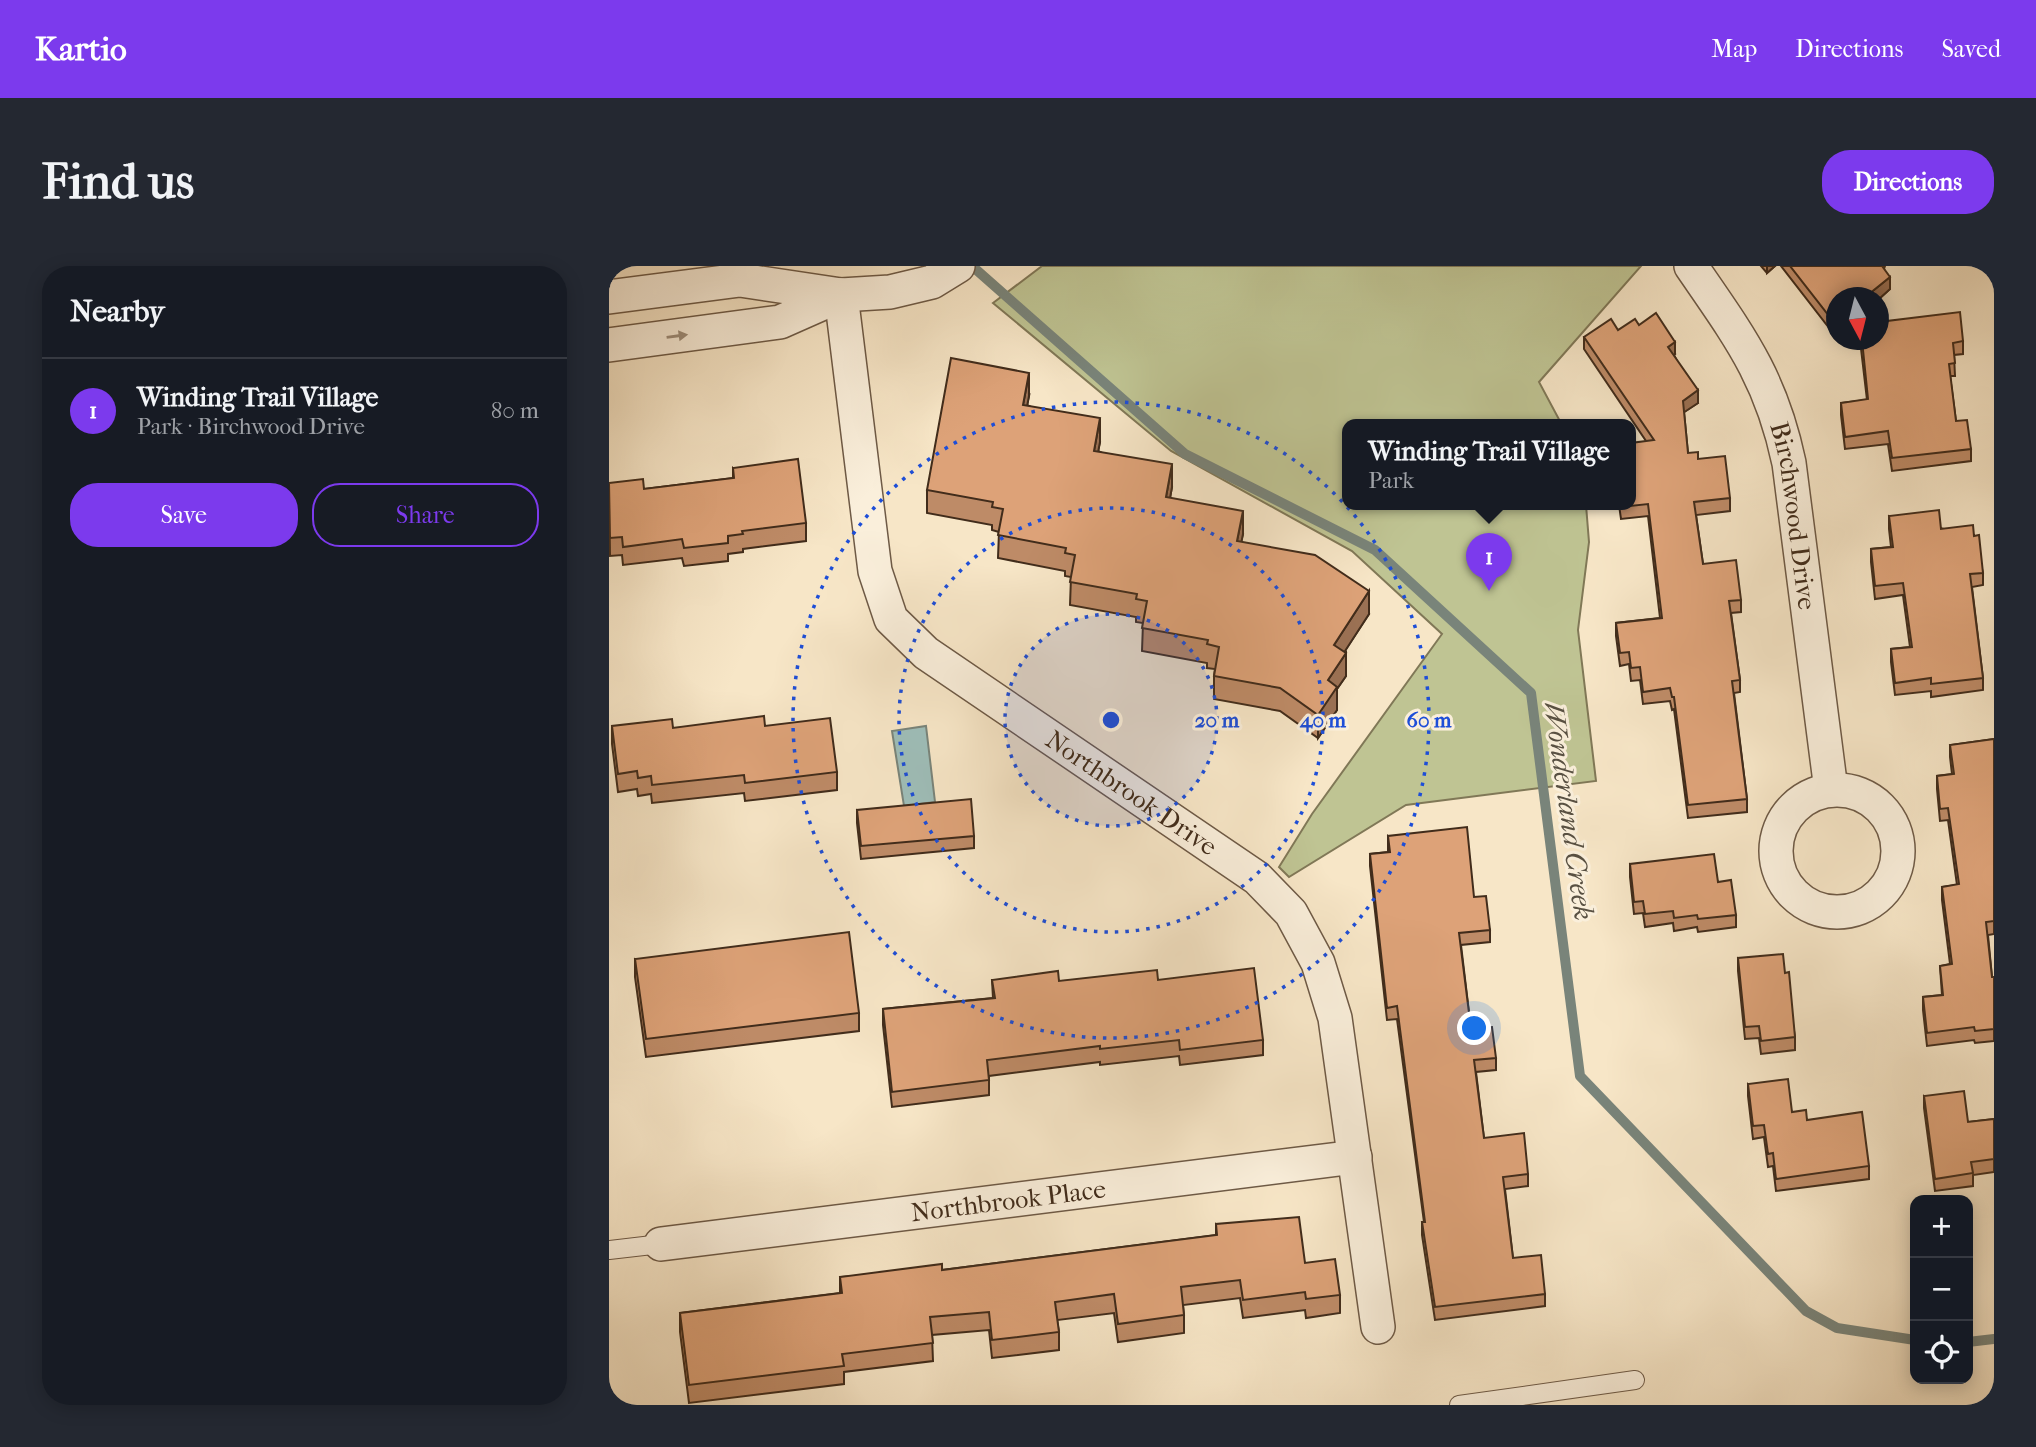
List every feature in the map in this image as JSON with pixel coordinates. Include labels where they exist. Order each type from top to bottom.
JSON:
[{"type":"street","name":"Birchwood Drive","points":[[1691,266],[1748,349],[1781,424],[1789,463],[1831,790]]},
{"type":"street","points":[[609,297],[740,281],[841,295],[890,292],[945,274]]},
{"type":"street","points":[[609,345],[780,322],[841,295]]},
{"type":"street","name":"Northbrook Drive","points":[[841,295],[875,571],[891,619],[926,653],[1257,878],[1291,913],[1318,963],[1335,1018],[1378,1326]]},
{"type":"street","name":"Northbrook Place","points":[[661,1244],[1355,1157]]},
{"type":"lane","points":[[609,1250],[661,1244]]},
{"type":"lane","points":[[1459,1405],[1635,1380]]},
{"type":"green space","points":[[1042,266],[1641,266],[1539,382],[1559,419],[1342,419],[1342,510],[1586,510],[1589,542],[1578,630],[1596,781],[1406,805],[1289,877],[1279,867],[1312,814],[1442,634],[1352,551],[1171,451],[993,303]]},
{"type":"water","points":[[926,726],[935,802],[904,806],[892,731]]},
{"type":"building","points":[[1790,266],[1882,266],[1890,277],[1878,287],[1826,287],[1826,312]]},
{"type":"building","points":[[1960,312],[1963,341],[1953,343],[1955,363],[1949,364],[1956,421],[1967,420],[1971,449],[1892,458],[1888,431],[1845,437],[1841,403],[1868,399],[1863,350],[1889,350],[1889,321]]},
{"type":"building","points":[[1656,313],[1675,342],[1668,347],[1698,390],[1683,401],[1688,453],[1698,452],[1698,459],[1725,456],[1730,498],[1694,502],[1703,564],[1736,560],[1741,600],[1729,601],[1740,680],[1732,681],[1747,799],[1688,805],[1674,697],[1670,688],[1643,692],[1640,667],[1631,668],[1629,652],[1620,653],[1616,623],[1662,618],[1648,504],[1636,505],[1636,442],[1654,440],[1584,337],[1611,319],[1618,330],[1635,319],[1639,325]]},
{"type":"building","points":[[951,358],[1029,373],[1023,405],[1100,418],[1094,451],[1172,464],[1166,497],[1243,511],[1237,541],[1315,555],[1369,591],[1334,645],[1346,653],[1328,680],[1337,687],[1318,715],[1280,688],[1214,676],[1219,647],[1207,644],[1208,640],[1142,628],[1147,601],[1136,599],[1137,594],[1070,582],[1075,555],[1065,553],[1066,548],[998,535],[1003,509],[992,507],[993,502],[927,490]]},
{"type":"building","points":[[798,459],[806,523],[742,531],[743,534],[728,536],[728,543],[684,548],[682,539],[623,547],[622,537],[610,538],[609,483],[643,479],[644,489],[734,478],[733,468]]},
{"type":"building","points":[[1939,510],[1941,529],[1973,525],[1974,536],[1979,535],[1983,573],[1970,574],[1983,678],[1931,684],[1931,678],[1895,683],[1891,649],[1912,647],[1903,583],[1875,586],[1871,549],[1893,547],[1889,516]]},
{"type":"building","points":[[764,716],[765,726],[830,718],[837,772],[745,783],[744,775],[652,785],[651,776],[638,778],[637,771],[618,774],[612,726],[672,719],[673,728]]},
{"type":"building","points":[[1994,739],[1994,921],[1986,922],[1994,977],[1994,1029],[1975,1031],[1974,1027],[1927,1033],[1923,997],[1943,995],[1940,966],[1952,964],[1942,887],[1959,884],[1948,808],[1940,809],[1937,776],[1954,774],[1950,745]]},
{"type":"building","points":[[971,799],[974,836],[861,846],[857,810]]},
{"type":"building","points":[[1467,827],[1474,897],[1486,896],[1490,930],[1459,933],[1471,1029],[1492,1027],[1496,1058],[1474,1060],[1484,1138],[1524,1133],[1528,1174],[1503,1177],[1513,1258],[1541,1255],[1545,1294],[1435,1307],[1422,1222],[1425,1222],[1397,1006],[1387,1008],[1370,854],[1390,852],[1388,836]]},
{"type":"building","points":[[1714,854],[1718,882],[1731,880],[1736,915],[1698,919],[1697,915],[1674,918],[1673,911],[1645,914],[1643,901],[1634,902],[1630,864]]},
{"type":"building","points":[[849,932],[859,1013],[646,1039],[635,959]]},
{"type":"building","points":[[1783,954],[1785,973],[1789,972],[1795,1037],[1761,1041],[1759,1026],[1745,1027],[1738,958]]},
{"type":"building","points":[[1254,968],[1263,1040],[1180,1050],[1179,1040],[1100,1049],[1100,1046],[987,1060],[989,1080],[892,1092],[883,1009],[995,998],[992,980],[1058,971],[1059,981],[1157,970],[1158,980]]},
{"type":"building","points":[[1788,1079],[1792,1112],[1806,1110],[1807,1120],[1862,1112],[1869,1166],[1776,1179],[1773,1153],[1768,1154],[1764,1125],[1753,1126],[1748,1084]]},
{"type":"building","points":[[1964,1091],[1968,1122],[1994,1119],[1994,1159],[1971,1162],[1973,1173],[1935,1179],[1924,1096]]},
{"type":"building","points":[[1299,1217],[1305,1263],[1335,1259],[1340,1295],[1306,1299],[1305,1292],[1243,1300],[1240,1280],[1181,1287],[1184,1315],[1118,1324],[1114,1294],[1055,1302],[1059,1332],[992,1340],[989,1312],[930,1317],[933,1343],[842,1354],[844,1366],[689,1385],[680,1313],[842,1293],[840,1277],[942,1264],[942,1270],[1217,1235],[1216,1224]]},
{"type":"waterway","name":"Wonderland Creek","points":[[972,266],[1185,454],[1375,550],[1531,693],[1580,1076],[1806,1311],[1837,1328],[1910,1339]]},
{"type":"waterway","name":"Wonderland Creek","points":[[1973,1341],[1994,1339]]},
{"type":"place","name":"Winding Trail Village","points":[[1489,591]]}]
